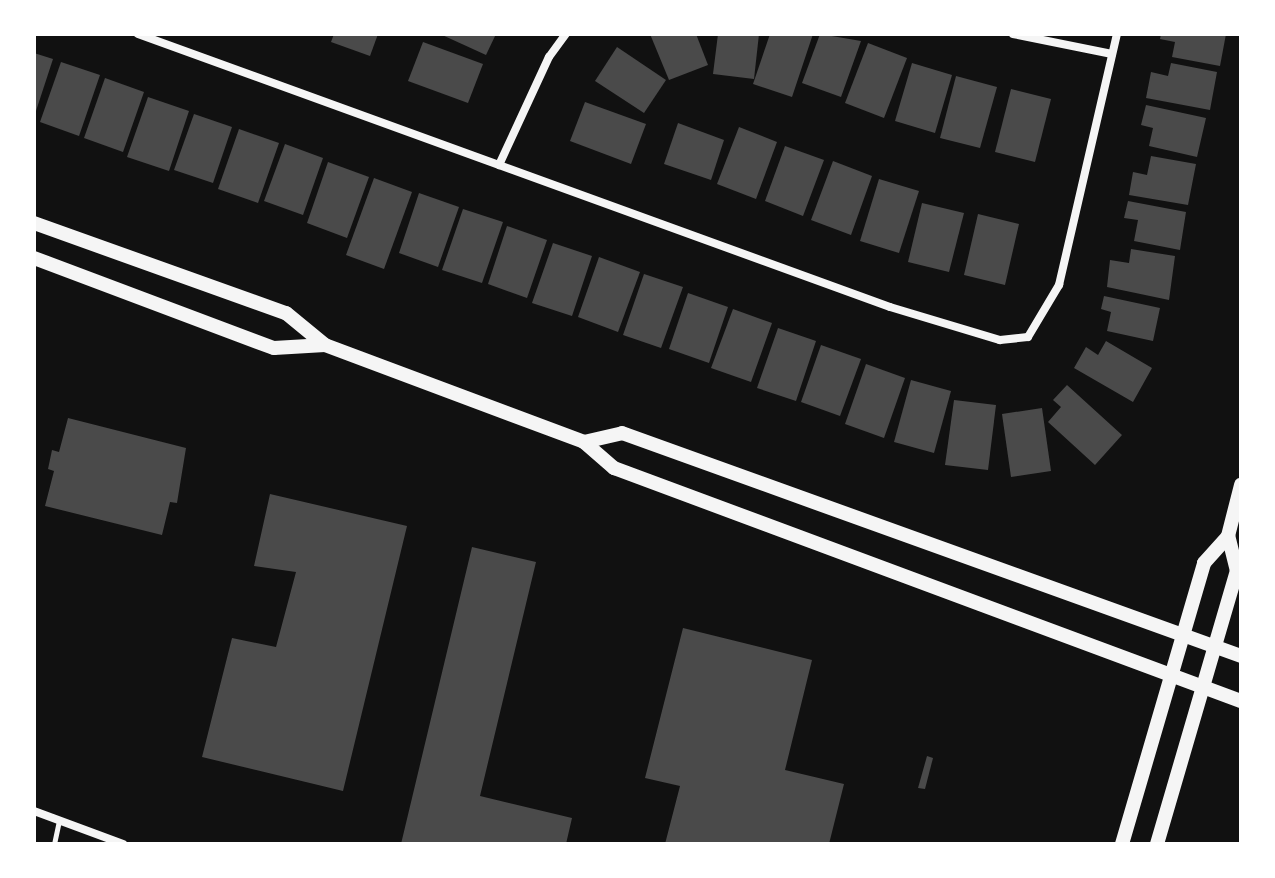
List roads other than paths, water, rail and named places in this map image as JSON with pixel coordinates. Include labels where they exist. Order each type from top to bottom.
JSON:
[{"type":"main road","points":[[34,223],[286,313],[325,345],[584,442],[614,468],[1241,701]]},
{"type":"main road","points":[[34,258],[274,348],[325,345]]},
{"type":"main road","points":[[584,442],[622,433],[1241,656]]},
{"type":"main road","points":[[1122,844],[1204,563],[1228,536],[1241,485]]},
{"type":"main road","points":[[1157,844],[1206,689],[1237,571],[1228,536]]},
{"type":"street","points":[[138,34],[890,307],[1000,340],[1028,337],[1059,285],[1117,34]]},
{"type":"street","points":[[499,165],[549,57],[566,34]]},
{"type":"street","points":[[1013,34],[1112,54]]},
{"type":"street","points":[[34,811],[123,844]]},
{"type":"lane","points":[[54,844],[60,820]]}]
